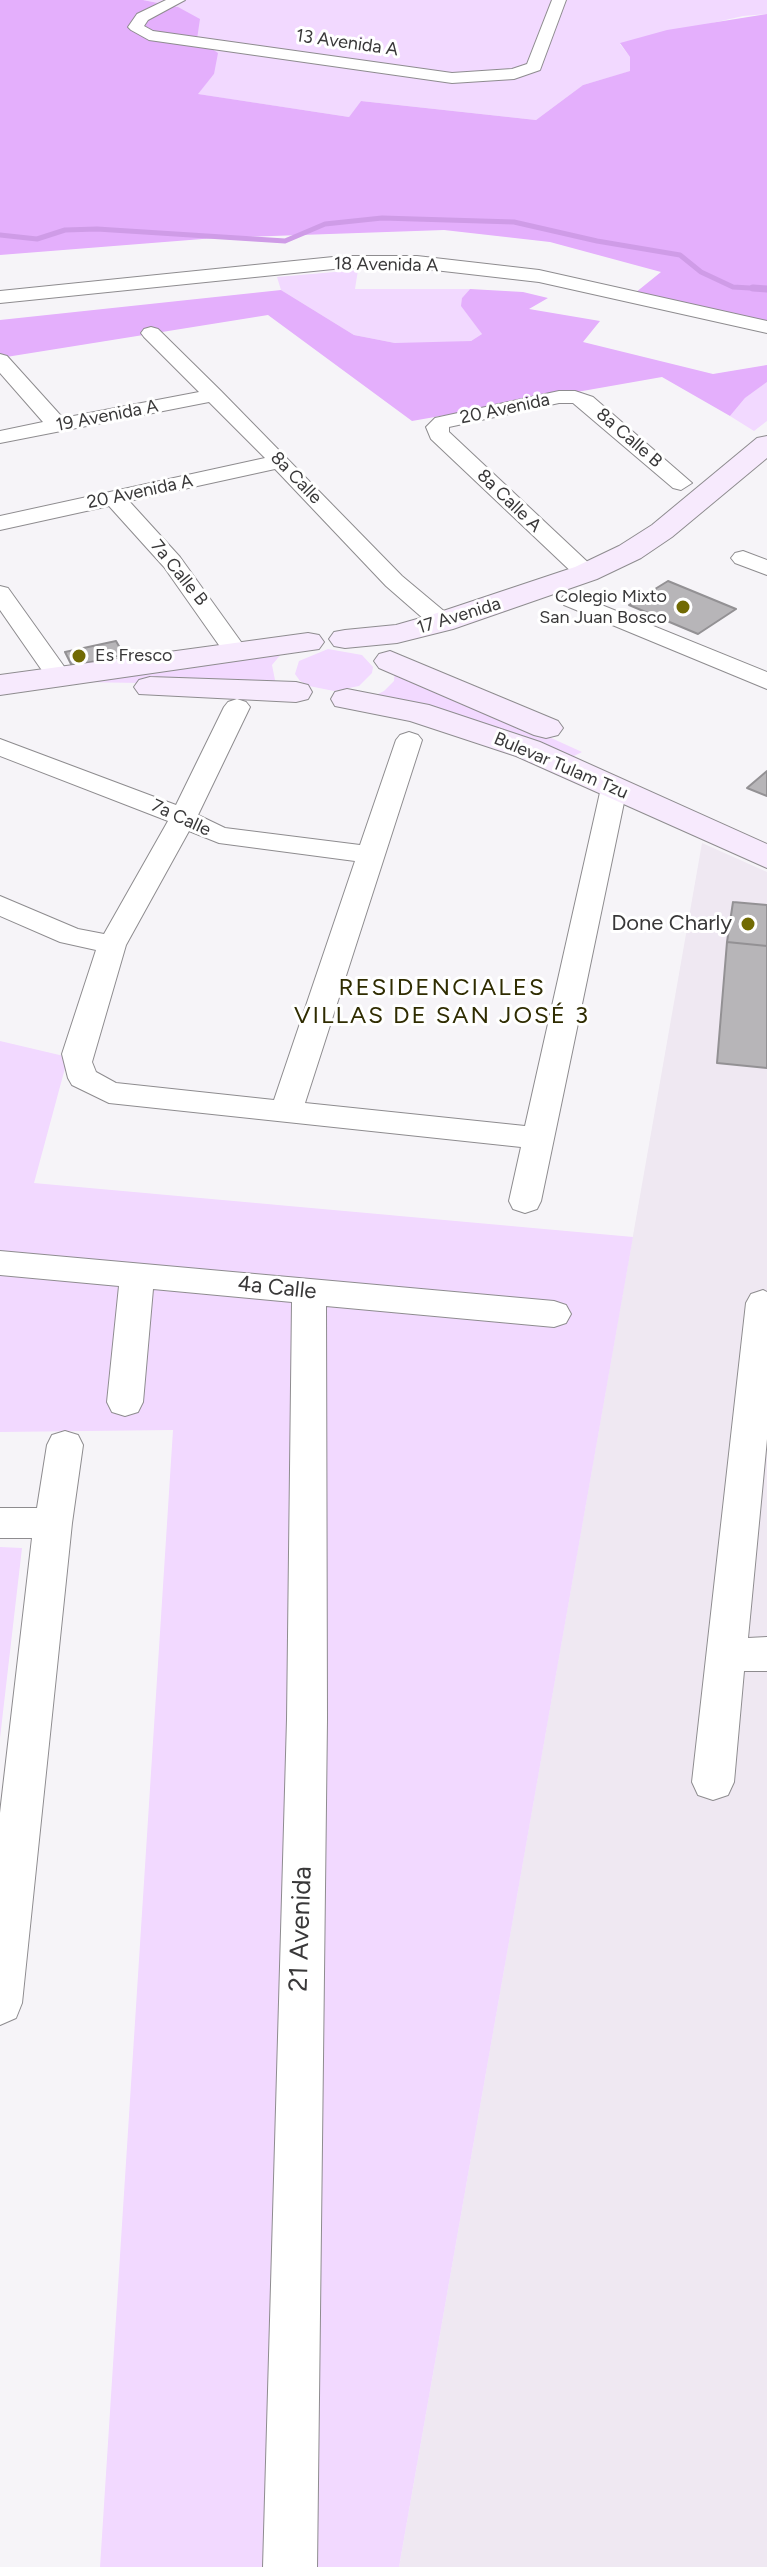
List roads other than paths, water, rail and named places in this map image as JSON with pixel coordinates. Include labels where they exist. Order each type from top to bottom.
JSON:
[{"type":"main road","name":"17 Avenida","points":[[308,642],[397,634],[442,622],[586,573],[630,552],[662,531],[767,444]]},
{"type":"main road","name":"17 Avenida","points":[[389,659],[572,600],[628,574],[665,551],[767,470]]},
{"type":"main road","name":"Bulevar Tulam Tzu","points":[[345,639],[364,643],[389,659],[767,827]]},
{"type":"main road","points":[[0,685],[308,642]]},
{"type":"main road","points":[[296,692],[278,675],[277,665],[283,656],[308,642]]},
{"type":"main road","points":[[347,699],[365,695],[388,680],[392,671],[389,659]]},
{"type":"main road","points":[[0,703],[84,691],[166,687],[296,692]]},
{"type":"main road","name":"Bulevar Tulam Tzu","points":[[296,692],[329,700],[347,699],[417,712],[528,749],[767,857]]},
{"type":"street","name":"13 Avenida A","points":[[178,0],[142,17],[136,27],[149,35],[452,78],[481,78],[514,74],[534,67],[559,0]]},
{"type":"street","name":"18 Avenida A","points":[[0,297],[343,262],[417,262],[539,276],[767,327]]},
{"type":"street","name":"8a Calle","points":[[151,333],[280,461],[394,581],[442,622]]},
{"type":"street","points":[[0,360],[58,426]]},
{"type":"street","name":"19 Avenida A","points":[[0,437],[214,395]]},
{"type":"street","name":"20 Avenida","points":[[437,427],[442,422],[559,397],[575,397]]},
{"type":"street","name":"8a Calle B","points":[[575,397],[586,401],[681,483]]},
{"type":"street","name":"8a Calle A","points":[[437,427],[439,434],[586,573]]},
{"type":"street","name":"20 Avenida A","points":[[0,523],[280,461]]},
{"type":"street","name":"7a Calle B","points":[[114,498],[172,562],[237,653]]},
{"type":"street","points":[[743,558],[767,568]]},
{"type":"street","points":[[0,593],[59,677]]},
{"type":"street","points":[[572,600],[767,681]]},
{"type":"street","points":[[237,707],[183,818],[112,945],[77,1054],[83,1078],[109,1093],[536,1138]]},
{"type":"street","points":[[286,1112],[409,740]]},
{"type":"street","name":"7a Calle","points":[[0,747],[219,835],[370,855]]},
{"type":"street","points":[[525,1201],[536,1138],[614,788]]},
{"type":"street","points":[[0,905],[70,936],[112,945]]},
{"type":"street","name":"4a Calle","points":[[0,1263],[554,1314]]},
{"type":"street","points":[[125,1402],[137,1274]]},
{"type":"street","name":"21 Avenida","points":[[290,2567],[307,1719],[309,1291]]},
{"type":"street","points":[[713,1782],[763,1303]]},
{"type":"street","points":[[1,1988],[53,1523],[65,1445]]},
{"type":"street","points":[[0,1523],[53,1523]]},
{"type":"street","points":[[727,1655],[767,1654]]},
{"type":"waterway","points":[[0,235],[37,239],[65,230],[97,229],[285,241],[325,224],[382,218],[514,222],[597,241],[680,255],[701,272],[733,287],[767,289],[753,288]]},
{"type":"place","name":"Colegio Mixto San Juan Bosco","points":[[683,607]]},
{"type":"place","name":"Es Fresco","points":[[79,656]]},
{"type":"place","name":"Done Charly","points":[[748,924]]},
{"type":"district","name":"RESIDENCIALES VILLAS DE SAN JOSÉ 3","points":[[442,1002]]}]
